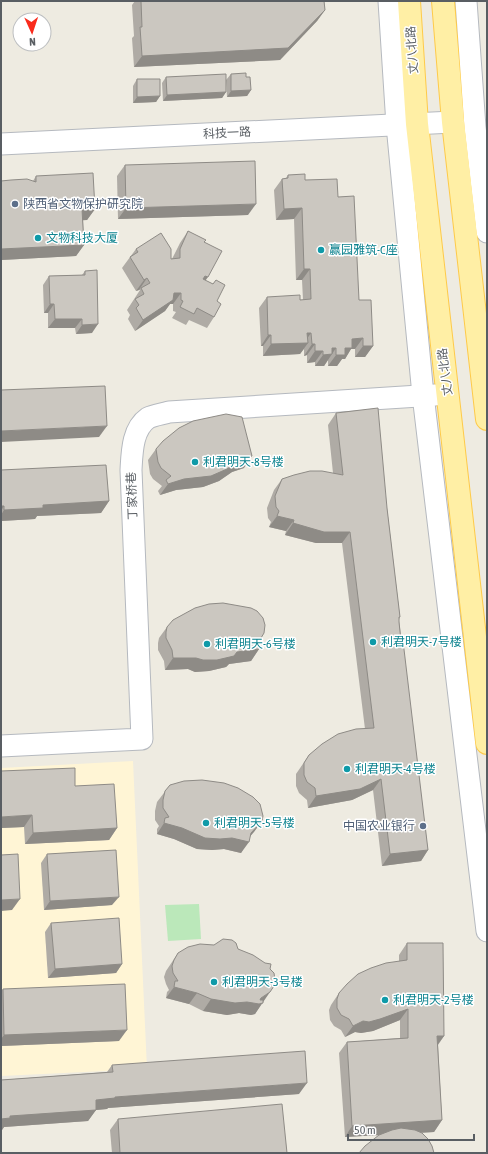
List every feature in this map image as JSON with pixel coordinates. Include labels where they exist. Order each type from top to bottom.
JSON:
[{"type":"main road","name":"丈八北路","points":[[409,1],[407,124],[447,394],[487,743]]},
{"type":"main road","points":[[443,1],[453,122],[487,419]]},
{"type":"street","points":[[388,1],[407,124],[422,395],[487,931]]},
{"type":"street","points":[[466,1],[475,127],[487,232]]},
{"type":"street","name":"科技一路","points":[[1,144],[453,122]]},
{"type":"street","name":"丁家桥巷","points":[[1,746],[142,739],[131,470],[132,447],[139,428],[149,418],[169,412],[447,394]]},
{"type":"shaded area","points":[[133,761],[147,1069],[1,1076],[1,768]]},
{"type":"green space","points":[[199,904],[201,939],[168,941],[165,905]]},
{"type":"building","points":[[141,1],[324,1],[325,10],[288,48],[142,56],[140,27],[142,27]]},
{"type":"building","points":[[246,73],[246,77],[250,77],[251,90],[231,91],[231,74]]},
{"type":"building","points":[[226,74],[226,92],[167,95],[166,77]]},
{"type":"building","points":[[137,79],[160,79],[160,96],[137,97]]},
{"type":"building","points":[[255,161],[256,204],[126,208],[125,165]]},
{"type":"building","name":"文物科技大厦","points":[[93,173],[95,209],[82,209],[84,245],[1,249],[1,181],[27,179],[36,182],[36,176]]},
{"type":"building","name":"赢园雅筑-C座","points":[[305,174],[305,180],[337,179],[338,197],[354,196],[359,300],[371,300],[373,346],[363,346],[363,338],[352,339],[352,348],[345,348],[345,355],[336,355],[336,348],[332,348],[332,354],[323,355],[323,351],[315,351],[315,344],[312,344],[311,333],[307,333],[308,343],[271,344],[271,335],[268,335],[267,297],[300,295],[300,300],[311,299],[310,269],[304,269],[302,208],[284,209],[282,179],[288,178],[288,175]]},
{"type":"building","points":[[188,231],[206,240],[204,242],[222,251],[208,277],[205,276],[203,279],[213,284],[216,280],[225,285],[217,301],[221,304],[214,317],[197,308],[194,314],[180,307],[183,301],[181,300],[181,293],[174,293],[173,300],[143,320],[136,308],[139,305],[135,299],[144,294],[141,288],[150,283],[147,278],[144,280],[130,257],[138,252],[136,249],[161,233],[171,249],[171,259],[180,258],[180,249]]},
{"type":"building","points":[[97,270],[98,324],[82,325],[82,319],[55,319],[54,304],[50,304],[49,276],[85,275],[85,271]]},
{"type":"building","points":[[105,386],[107,426],[1,431],[1,390]]},
{"type":"building","name":"利君明天-7号楼","points":[[378,408],[387,508],[400,617],[399,622],[401,641],[403,641],[428,850],[390,854],[381,779],[360,789],[316,796],[315,788],[307,782],[304,775],[304,763],[309,755],[322,744],[338,734],[356,729],[374,728],[350,532],[324,532],[293,523],[294,520],[277,516],[279,511],[276,507],[275,496],[282,479],[294,475],[310,471],[322,471],[343,475],[336,413]]},
{"type":"building","name":"利君明天-8号楼","points":[[226,414],[242,417],[252,456],[240,460],[227,469],[211,476],[184,479],[168,484],[166,480],[171,476],[161,468],[158,462],[156,449],[179,428],[193,421]]},
{"type":"building","points":[[106,465],[109,501],[43,505],[43,508],[4,510],[4,506],[1,506],[1,470]]},
{"type":"building","name":"利君明天-6号楼","points":[[223,603],[251,608],[257,611],[263,618],[265,625],[264,633],[258,643],[259,649],[237,652],[234,656],[217,660],[173,658],[172,650],[166,638],[166,632],[167,627],[173,620],[195,608],[209,604]]},
{"type":"building","points":[[75,768],[75,786],[114,784],[117,828],[33,833],[32,815],[1,817],[1,771]]},
{"type":"building","name":"利君明天-5号楼","points":[[202,780],[224,783],[238,788],[253,797],[260,804],[263,816],[262,821],[251,833],[249,842],[232,838],[205,838],[182,828],[164,823],[165,818],[169,817],[163,808],[163,800],[165,791],[170,785],[184,781]]},
{"type":"building","points":[[116,850],[119,897],[50,901],[47,854]]},
{"type":"building","points":[[18,854],[20,899],[1,900],[1,855]]},
{"type":"building","points":[[119,918],[122,964],[55,969],[51,923]]},
{"type":"building","name":"利君明天-3号楼","points":[[223,939],[232,940],[236,943],[238,949],[253,955],[265,963],[271,964],[270,969],[274,973],[275,980],[274,986],[270,992],[261,998],[260,1000],[263,1000],[263,1003],[235,1003],[211,999],[197,993],[174,987],[175,981],[178,981],[173,973],[172,966],[178,953],[188,947],[200,944],[214,945]]},
{"type":"building","points":[[407,943],[443,943],[444,1036],[437,1036],[442,1120],[352,1126],[347,1042],[408,1038],[408,1009],[369,1022],[363,1021],[353,1026],[349,1019],[341,1015],[337,1008],[337,999],[339,993],[358,974],[386,963],[407,960]]},
{"type":"building","points":[[125,984],[127,1030],[4,1035],[3,989]]},
{"type":"building","points":[[305,1051],[307,1083],[115,1097],[96,1100],[96,1110],[10,1116],[10,1118],[1,1119],[1,1080],[113,1072],[112,1065]]},
{"type":"building","points":[[282,1104],[287,1153],[120,1153],[118,1119]]},
{"type":"building","points":[[401,1128],[415,1130],[422,1133],[428,1139],[434,1153],[359,1153],[379,1135]]},
{"type":"place","name":"陕西省文物保护研究院","points":[[15,204]]},
{"type":"place","name":"文物科技大厦","points":[[38,238]]},
{"type":"place","name":"赢园雅筑-C座","points":[[321,250]]},
{"type":"place","name":"利君明天-8号楼","points":[[195,462]]},
{"type":"place","name":"利君明天-7号楼","points":[[373,642]]},
{"type":"place","name":"利君明天-6号楼","points":[[207,644]]},
{"type":"place","name":"利君明天-4号楼","points":[[347,769]]},
{"type":"place","name":"利君明天-5号楼","points":[[206,823]]},
{"type":"place","name":"中国农业银行","points":[[423,826]]},
{"type":"place","name":"利君明天-3号楼","points":[[214,982]]},
{"type":"place","name":"利君明天-2号楼","points":[[385,1000]]}]
